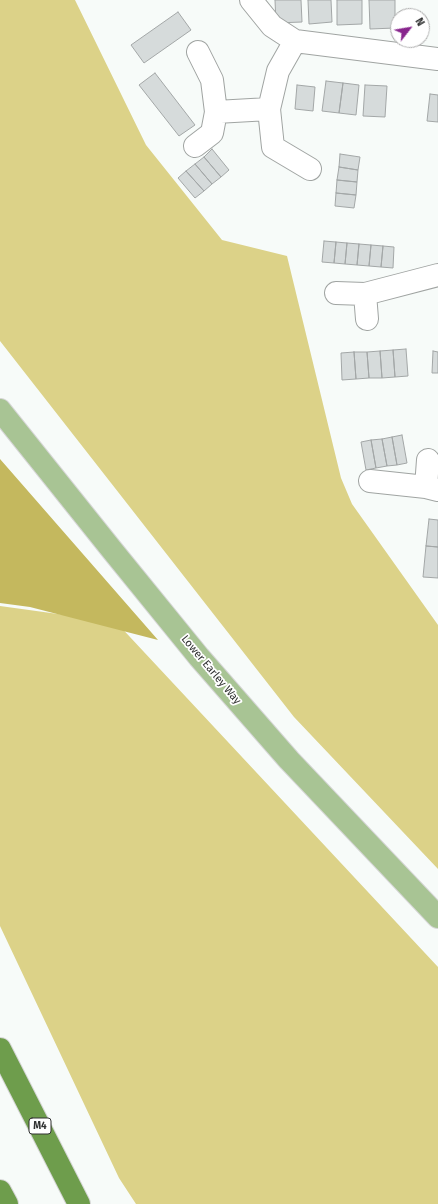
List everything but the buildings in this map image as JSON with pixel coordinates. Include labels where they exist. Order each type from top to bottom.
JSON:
[{"type":"highway","name":"M4","points":[[0,1049],[79,1204]]},
{"type":"highway","points":[[0,1191],[7,1204]]},
{"type":"main road","name":"Lower Earley Way","points":[[0,410],[204,662],[289,760],[438,917]]},
{"type":"street","points":[[251,0],[272,26],[295,41],[438,59]]},
{"type":"street","points":[[295,41],[278,70],[268,109],[273,147],[310,169]]},
{"type":"street","points":[[195,146],[212,133],[216,112],[212,80],[198,52]]},
{"type":"street","points":[[216,112],[268,109]]},
{"type":"street","points":[[336,294],[365,294],[438,275]]},
{"type":"street","points":[[365,294],[367,319]]},
{"type":"street","points":[[370,481],[432,488],[428,460]]},
{"type":"shaded area","points":[[0,0],[75,0],[146,145],[222,240],[287,256],[341,478],[352,504],[438,625],[438,869],[294,717],[0,341]]},
{"type":"shaded area","points":[[0,459],[158,640],[30,607],[0,603]]},
{"type":"shaded area","points":[[0,606],[116,622],[438,967],[438,1204],[136,1204],[119,1178],[0,926]]}]
